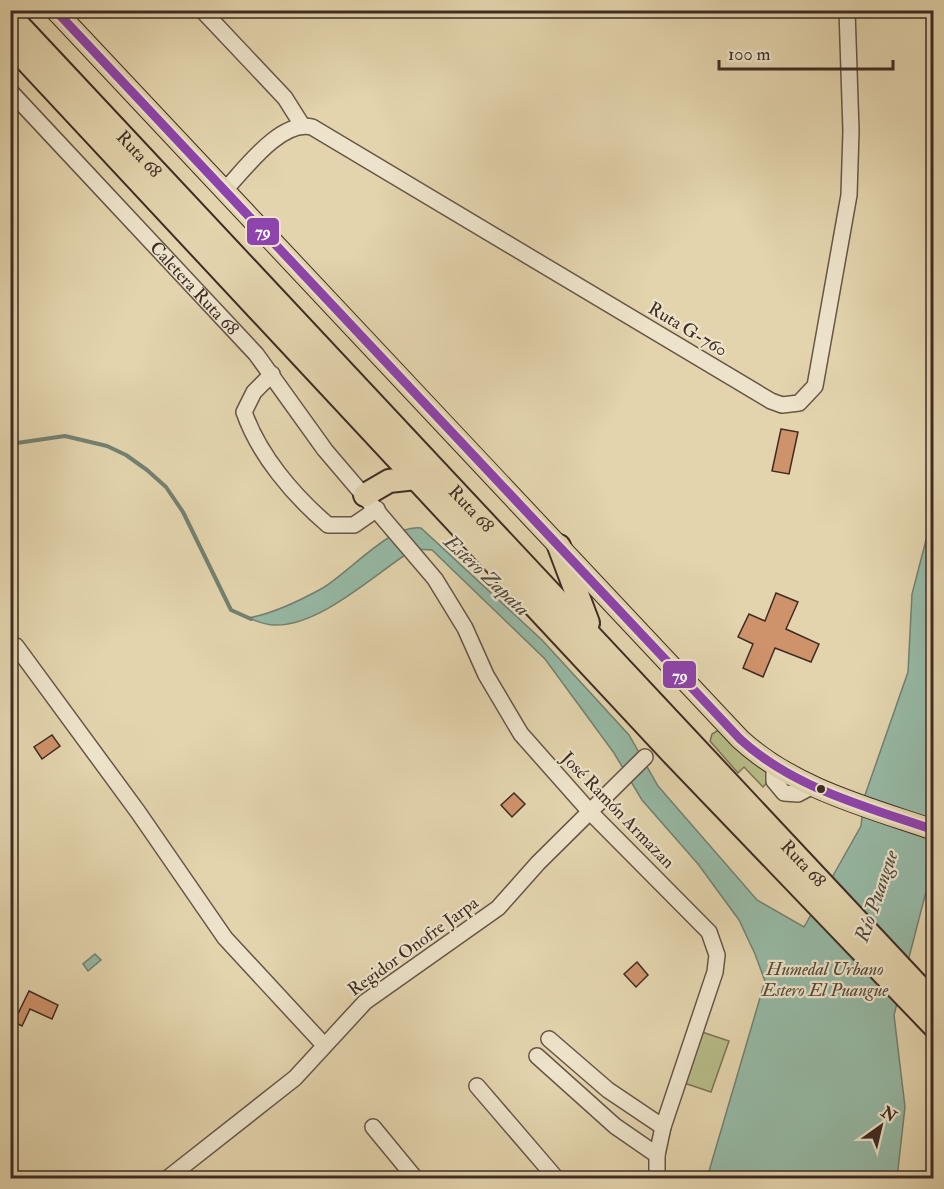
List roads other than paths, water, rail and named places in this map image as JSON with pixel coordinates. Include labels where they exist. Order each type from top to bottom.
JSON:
[{"type":"highway","name":"Ruta 68","points":[[10,16],[598,643],[816,890]]},
{"type":"highway","name":"Ruta 68","points":[[10,43],[416,478],[912,992],[933,1026]]},
{"type":"highway","points":[[371,502],[389,481],[416,478]]},
{"type":"highway","points":[[559,546],[577,601],[598,643]]},
{"type":"highway","name":"Ruta 68","points":[[912,992],[933,1003]]},
{"type":"main road","points":[[55,10],[740,739],[774,767],[813,786],[933,830]]},
{"type":"street","points":[[202,10],[285,98],[302,125],[284,130],[225,190]]},
{"type":"street","name":"Ruta G-760","points":[[302,125],[321,132],[398,181],[771,401],[792,405],[806,398],[815,386],[845,226],[851,163],[847,10]]},
{"type":"street","name":"Caletera Ruta 68","points":[[10,91],[242,338],[272,374],[319,442],[371,502]]},
{"type":"street","points":[[272,374],[254,392],[244,412],[253,437],[307,507],[328,525],[354,525],[371,502]]},
{"type":"street","name":"José Ramón Armazan","points":[[371,502],[448,598],[486,675],[521,734],[591,813],[705,926],[715,946],[715,972],[663,1127],[657,1155],[658,1178]]},
{"type":"street","points":[[16,646],[138,812],[225,938],[324,1045]]},
{"type":"street","name":"Regidor Onofre Jarpa","points":[[168,1179],[295,1078],[365,1002],[498,908],[538,863],[645,757]]},
{"type":"street","points":[[549,1039],[608,1090],[663,1127]]},
{"type":"street","points":[[537,1056],[615,1126],[657,1155]]},
{"type":"street","points":[[477,1086],[556,1179]]},
{"type":"street","points":[[373,1127],[415,1179]]},
{"type":"water","name":"Río Puangue","points":[[933,513],[933,865],[894,1015],[905,1107],[897,1178],[707,1178],[765,981],[739,920],[698,864],[642,800],[614,753],[545,659],[432,550],[414,549],[329,608],[310,617],[292,623],[274,625],[248,618],[276,610],[313,594],[332,582],[383,541],[397,533],[421,528],[542,640],[629,735],[658,786],[757,900],[804,927],[861,826],[864,798],[908,672],[912,594]]},
{"type":"water","points":[[95,954],[101,960],[88,971],[83,964]]},
{"type":"waterway","name":"Estero Zapata","points":[[10,444],[65,436],[107,446],[126,455],[147,470],[166,487],[183,512],[231,610],[251,619]]},
{"type":"park label","name":"Humedal Urbano Estero El Puangue","points":[[825,979]]}]
